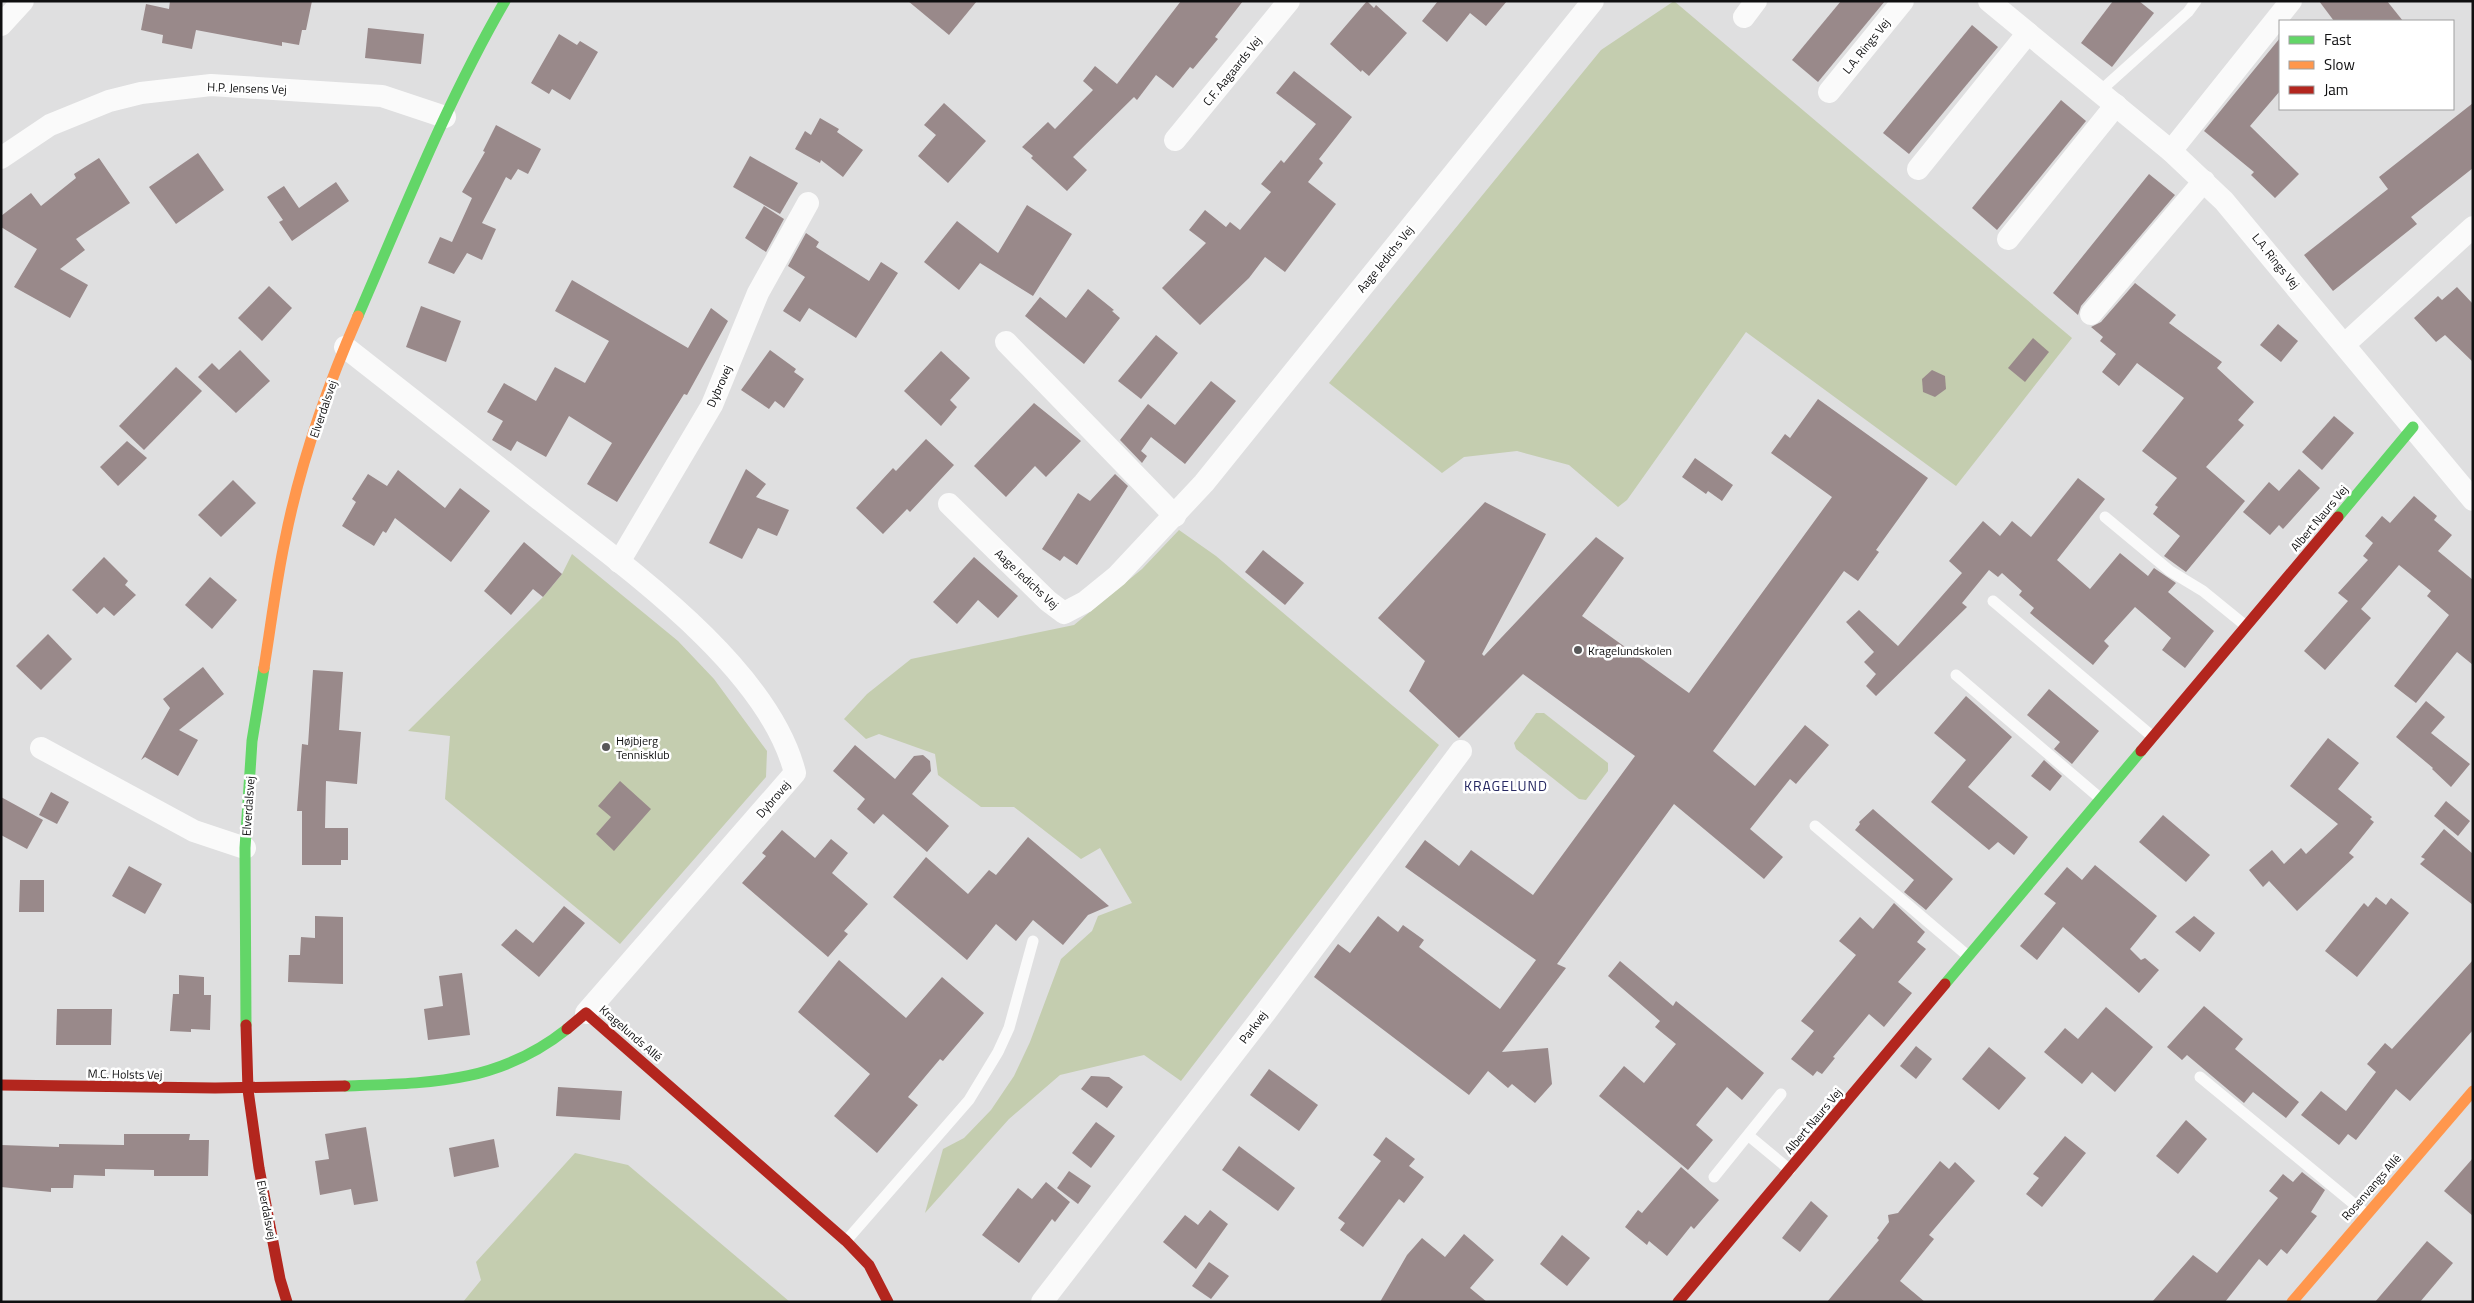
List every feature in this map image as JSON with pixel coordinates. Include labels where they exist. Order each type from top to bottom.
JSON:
[{"type":"street","points":[[1,25],[23,1]]},
{"type":"street","name":"Elverdalsvej","points":[[287,1302],[280,1279],[259,1168],[248,1090],[244,972],[245,848],[252,741],[285,539],[307,455],[345,347],[445,117],[484,36],[506,1]]},
{"type":"street","name":"C.F. Aagaards Vej","points":[[1175,140],[1289,1]]},
{"type":"street","name":"Aage Jedichs Vej","points":[[949,504],[1064,613],[1086,602],[1117,576],[1175,516],[1274,398],[1593,1]]},
{"type":"street","name":"L.A. Rings Vej","points":[[1829,92],[1903,1]]},
{"type":"street","name":"L.A. Rings Vej","points":[[1989,1],[2171,151],[2204,181],[2252,232],[2473,500]]},
{"type":"street","points":[[2171,151],[2291,1]]},
{"type":"street","points":[[1918,169],[2028,33]]},
{"type":"street","name":"H.P. Jensens Vej","points":[[1,158],[50,125],[109,101],[141,93],[211,85],[382,96],[445,117]]},
{"type":"street","points":[[2008,239],[2108,99]]},
{"type":"street","points":[[2091,314],[2204,181]]},
{"type":"street","name":"Dybrovej","points":[[619,562],[712,405],[758,293],[808,203]]},
{"type":"street","points":[[2345,344],[2473,228]]},
{"type":"street","points":[[1006,342],[1175,516]]},
{"type":"street","name":"Dybrovej","points":[[345,347],[619,562],[685,617],[726,659],[768,712],[792,759],[795,773],[586,1013]]},
{"type":"street","name":"Albert Naurs Vej","points":[[1678,1302],[2412,427]]},
{"type":"street","name":"Elverdalsvej","points":[[41,748],[194,831],[245,848]]},
{"type":"street","name":"Parkvej","points":[[1042,1302],[1265,1013],[1461,751]]},
{"type":"street","name":"Kragelunds Allé","points":[[248,1090],[392,1084],[474,1075],[508,1065],[534,1052],[556,1038],[586,1013],[846,1241],[869,1266],[888,1302]]},
{"type":"street","name":"M.C. Holsts Vej","points":[[1,1085],[248,1090]]},
{"type":"street","name":"Rosenvangs Allé","points":[[2292,1302],[2473,1091]]},
{"type":"lane","points":[[2108,99],[2196,1]]},
{"type":"lane","points":[[2105,517],[2170,571],[2203,591],[2246,626]]},
{"type":"lane","points":[[1993,601],[2153,737]]},
{"type":"lane","points":[[1956,675],[2101,799]]},
{"type":"lane","points":[[1815,826],[1969,957]]},
{"type":"lane","points":[[846,1241],[969,1100],[984,1076],[1009,1028],[1033,941]]},
{"type":"lane","points":[[2200,1078],[2366,1214]]},
{"type":"lane","points":[[1714,1177],[1781,1094]]},
{"type":"lane","points":[[1749,1136],[1790,1170]]},
{"type":"green space","points":[[1674,1],[2072,338],[1956,486],[1746,332],[1627,500],[1618,507],[1569,465],[1517,451],[1464,457],[1442,473],[1329,383],[1601,50]]},
{"type":"green space","points":[[1179,530],[1216,556],[1439,745],[1181,1081],[1144,1055],[1060,1075],[1009,1119],[925,1213],[943,1149],[964,1138],[991,1110],[1014,1076],[1030,1042],[1061,959],[1092,931],[1098,916],[1132,903],[1100,848],[1081,859],[1014,807],[981,807],[938,775],[935,754],[879,734],[866,739],[844,719],[867,694],[911,659],[1074,625],[1142,569]]},
{"type":"green space","name":"Højbjerg Tennisklub","points":[[572,554],[678,641],[714,679],[767,751],[766,777],[620,944],[445,799],[450,736],[408,731],[543,597],[562,574]]},
{"type":"green space","points":[[1536,713],[1544,713],[1608,763],[1608,771],[1586,800],[1579,799],[1516,749],[1514,743]]},
{"type":"green space","points":[[575,1153],[628,1165],[790,1302],[463,1302],[481,1280],[476,1262]]},
{"type":"building","points":[[170,1],[312,1],[306,30],[302,30],[299,45],[282,42],[282,46],[196,30],[192,49],[162,43],[163,35],[141,30],[146,4],[169,9]]},
{"type":"building","points":[[908,1],[977,1],[949,35]]},
{"type":"building","points":[[1181,1],[1243,1],[1215,37],[1218,39],[1193,69],[1190,67],[1173,88],[1156,75],[1137,100],[1134,97],[1073,157],[1087,170],[1067,191],[1031,158],[1033,156],[1022,147],[1048,122],[1055,129],[1093,90],[1083,81],[1095,66],[1117,84]]},
{"type":"building","points":[[1367,1],[1374,8],[1376,5],[1407,33],[1369,76],[1362,70],[1361,72],[1330,44]]},
{"type":"building","points":[[1438,1],[1507,1],[1486,26],[1470,13],[1447,42],[1422,21]]},
{"type":"building","points":[[1841,1],[1885,1],[1818,82],[1792,60]]},
{"type":"building","points":[[2113,1],[2139,1],[2154,13],[2112,67],[2081,43]]},
{"type":"building","points":[[2319,1],[2387,1],[2402,20],[2333,20]]},
{"type":"building","points":[[1972,25],[1998,47],[1909,154],[1883,133]]},
{"type":"building","points":[[368,28],[424,34],[421,64],[365,58]]},
{"type":"building","points":[[559,34],[577,45],[580,41],[598,52],[570,100],[552,89],[549,94],[531,83]]},
{"type":"building","points":[[2279,39],[2279,92],[2250,126],[2299,174],[2275,198],[2251,175],[2254,172],[2204,131]]},
{"type":"building","points":[[1294,71],[1352,117],[1319,159],[1323,163],[1308,182],[1336,204],[1285,272],[1265,257],[1249,278],[1200,325],[1162,288],[1206,243],[1189,230],[1205,210],[1226,227],[1230,222],[1240,230],[1271,192],[1261,184],[1281,160],[1284,163],[1316,124],[1276,93]]},
{"type":"building","points":[[2061,100],[2086,121],[1997,230],[1972,208]]},
{"type":"building","points":[[944,103],[986,141],[948,183],[918,156],[936,135],[924,125]]},
{"type":"building","points":[[2473,103],[2473,168],[2411,217],[2417,224],[2333,291],[2304,255],[2388,189],[2379,177]]},
{"type":"building","points":[[820,118],[839,129],[837,132],[863,150],[843,177],[821,160],[820,163],[795,149],[805,131],[811,135]]},
{"type":"building","points":[[496,125],[541,149],[528,174],[518,169],[511,180],[506,177],[482,223],[496,229],[482,260],[467,253],[454,274],[428,263],[440,237],[452,242],[472,198],[462,192],[485,152],[483,151]]},
{"type":"building","points":[[198,153],[224,190],[176,224],[149,187]]},
{"type":"building","points":[[750,156],[798,183],[780,214],[733,187]]},
{"type":"building","points":[[99,158],[130,203],[76,239],[85,250],[60,269],[88,285],[70,318],[14,287],[37,249],[1,227],[1,216],[31,193],[41,206],[76,178],[74,174]]},
{"type":"building","points":[[2149,174],[2175,195],[2081,306],[2078,315],[2053,293]]},
{"type":"building","points":[[336,182],[349,201],[292,241],[279,222],[283,220],[267,197],[284,186],[299,208]]},
{"type":"building","points":[[1027,205],[1072,234],[1033,296],[980,263],[959,290],[924,262],[957,221],[998,253]]},
{"type":"building","points":[[764,206],[784,219],[766,252],[745,238]]},
{"type":"building","points":[[806,233],[819,242],[816,247],[869,281],[881,262],[898,273],[856,338],[809,308],[800,322],[783,311],[805,277],[788,266]]},
{"type":"building","points":[[572,280],[688,348],[711,308],[728,321],[687,395],[684,394],[617,502],[587,484],[612,443],[569,416],[546,457],[517,441],[511,451],[492,440],[503,421],[487,412],[504,383],[536,401],[555,367],[585,383],[609,341],[555,311]]},
{"type":"building","points":[[2135,283],[2176,315],[2169,323],[2222,362],[2217,368],[2254,402],[2238,420],[2244,425],[2206,467],[2245,501],[2186,572],[2164,556],[2180,536],[2153,514],[2158,507],[2155,505],[2177,478],[2142,451],[2184,398],[2137,363],[2119,386],[2102,372],[2116,354],[2100,341],[2103,337],[2091,327],[2101,322]]},
{"type":"building","points":[[269,286],[292,308],[262,341],[238,318]]},
{"type":"building","points":[[2457,287],[2473,304],[2473,362],[2445,335],[2436,342],[2414,318],[2438,296],[2442,300]]},
{"type":"building","points":[[1088,289],[1114,310],[1112,311],[1120,318],[1084,364],[1025,316],[1040,297],[1066,318]]},
{"type":"building","points":[[421,306],[461,321],[446,362],[406,347]]},
{"type":"building","points":[[2278,324],[2298,341],[2281,362],[2260,345]]},
{"type":"building","points":[[1156,335],[1178,353],[1141,399],[1118,381]]},
{"type":"building","points":[[2033,338],[2049,352],[2025,382],[2008,368]]},
{"type":"building","points":[[240,350],[270,381],[236,413],[198,377],[212,363],[219,370]]},
{"type":"building","points":[[770,350],[796,369],[794,372],[804,379],[784,408],[775,401],[769,409],[741,390]]},
{"type":"building","points":[[941,351],[970,378],[950,400],[957,407],[941,426],[904,391]]},
{"type":"building","points":[[176,367],[202,391],[144,450],[119,426]]},
{"type":"building","points":[[1932,370],[1945,376],[1946,389],[1935,397],[1923,392],[1922,379]]},
{"type":"building","points":[[1211,381],[1236,401],[1185,464],[1151,437],[1141,451],[1147,456],[1142,463],[1120,440],[1148,404],[1175,425]]},
{"type":"building","points":[[1818,399],[1928,478],[1876,550],[1879,552],[1858,581],[1844,571],[1713,751],[1755,786],[1805,725],[1829,745],[1796,784],[1790,779],[1750,829],[1783,857],[1764,879],[1674,804],[1557,964],[1566,968],[1502,1052],[1548,1048],[1552,1084],[1535,1103],[1512,1084],[1508,1088],[1488,1071],[1469,1095],[1314,977],[1338,944],[1350,953],[1378,916],[1398,932],[1403,925],[1424,940],[1419,947],[1500,1009],[1536,960],[1405,867],[1425,840],[1459,866],[1471,850],[1533,895],[1635,756],[1523,674],[1459,738],[1409,691],[1425,661],[1378,618],[1485,502],[1546,534],[1482,654],[1484,656],[1596,537],[1624,558],[1582,616],[1689,693],[1832,497],[1771,453],[1785,434],[1790,438]]},
{"type":"building","points":[[1034,403],[1081,441],[1046,477],[1035,466],[1006,497],[974,466]]},
{"type":"building","points":[[2334,416],[2354,433],[2322,470],[2302,452]]},
{"type":"building","points":[[926,439],[954,465],[910,512],[907,509],[883,534],[856,508],[893,468],[896,471]]},
{"type":"building","points":[[127,441],[147,458],[118,486],[100,467]]},
{"type":"building","points":[[1695,458],[1733,485],[1722,501],[1708,491],[1706,494],[1682,477]]},
{"type":"building","points":[[746,469],[766,484],[756,497],[789,510],[777,536],[758,528],[742,559],[709,543]]},
{"type":"building","points":[[2299,469],[2320,488],[2283,529],[2279,525],[2270,535],[2243,512],[2269,482],[2279,491]]},
{"type":"building","points":[[398,470],[445,508],[460,488],[490,511],[451,562],[395,518],[386,533],[383,531],[374,546],[342,526],[356,502],[352,499],[368,474],[387,486]]},
{"type":"building","points":[[1115,474],[1128,486],[1077,565],[1064,556],[1060,561],[1042,549],[1078,493],[1090,501]]},
{"type":"building","points":[[2078,478],[2105,499],[2057,560],[2090,589],[2120,553],[2148,576],[2154,568],[2176,583],[2168,592],[2214,631],[2185,668],[2162,650],[2171,638],[2135,607],[2104,641],[2109,646],[2093,665],[2030,613],[2034,608],[2019,595],[2022,591],[2002,573],[1998,577],[1989,570],[1962,603],[1967,607],[1876,696],[1866,686],[1876,674],[1864,662],[1874,652],[1846,622],[1859,610],[1898,646],[1962,573],[1949,561],[1983,521],[2000,536],[2012,521],[2031,537]]},
{"type":"building","points":[[233,480],[256,503],[221,537],[198,515]]},
{"type":"building","points":[[2414,496],[2437,516],[2434,520],[2452,535],[2438,551],[2473,580],[2473,665],[2457,652],[2416,703],[2394,686],[2449,615],[2427,596],[2431,591],[2399,565],[2361,609],[2371,618],[2325,670],[2304,651],[2348,601],[2338,593],[2368,560],[2363,556],[2373,543],[2365,536],[2382,516],[2390,523]]},
{"type":"building","points":[[524,542],[562,574],[543,597],[533,589],[511,615],[484,591]]},
{"type":"building","points":[[1263,550],[1304,583],[1285,605],[1245,572]]},
{"type":"building","points":[[104,557],[128,581],[125,585],[136,595],[114,616],[104,607],[97,614],[72,590]]},
{"type":"building","points":[[974,557],[1018,596],[998,618],[978,600],[957,624],[933,602]]},
{"type":"building","points":[[210,577],[237,600],[212,629],[185,605]]},
{"type":"building","points":[[48,634],[72,659],[41,690],[16,666]]},
{"type":"building","points":[[203,667],[224,694],[179,730],[198,740],[178,776],[145,757],[141,760],[170,708],[163,699]]},
{"type":"building","points":[[313,670],[343,672],[339,730],[361,732],[357,784],[326,781],[325,828],[348,828],[348,860],[341,860],[341,865],[302,865],[302,811],[297,811],[302,744],[308,745]]},
{"type":"building","points":[[2049,689],[2099,731],[2072,764],[2054,749],[2060,742],[2027,715]]},
{"type":"building","points":[[1966,696],[2012,737],[1968,787],[2028,837],[2014,855],[1998,842],[1989,850],[1931,802],[1966,760],[1934,733]]},
{"type":"building","points":[[2426,701],[2445,717],[2431,733],[2470,764],[2451,787],[2433,768],[2396,737]]},
{"type":"building","points":[[2328,738],[2359,763],[2338,789],[2372,817],[2370,819],[2374,822],[2349,853],[2354,857],[2297,911],[2269,881],[2263,887],[2249,870],[2272,850],[2284,864],[2301,848],[2306,854],[2338,824],[2290,786]]},
{"type":"building","points":[[855,745],[895,779],[914,756],[923,755],[930,761],[931,771],[912,794],[949,826],[927,852],[883,814],[874,824],[857,809],[865,799],[833,771]]},
{"type":"building","points":[[2044,760],[2062,776],[2050,791],[2031,776]]},
{"type":"building","points":[[620,781],[651,809],[614,851],[596,834],[611,817],[598,806]]},
{"type":"building","points":[[51,792],[69,802],[57,824],[39,815]]},
{"type":"building","points":[[1,797],[43,820],[27,849],[1,835]]},
{"type":"building","points":[[2446,801],[2470,821],[2458,836],[2434,816]]},
{"type":"building","points":[[1873,809],[1953,879],[1926,910],[1904,892],[1914,880],[1855,830],[1860,824],[1859,822]]},
{"type":"building","points":[[2163,815],[2210,855],[2186,882],[2139,842]]},
{"type":"building","points":[[2444,829],[2473,854],[2473,905],[2420,864],[2425,859],[2421,857]]},
{"type":"building","points":[[782,830],[815,858],[831,839],[848,853],[832,873],[868,904],[844,931],[848,934],[828,957],[742,883],[766,856],[762,853]]},
{"type":"building","points":[[1028,837],[1109,906],[1088,915],[1063,945],[1033,920],[1016,941],[996,924],[967,960],[893,897],[926,857],[968,894],[989,870],[996,875]]},
{"type":"building","points":[[2095,865],[2157,916],[2130,949],[2141,960],[2145,958],[2159,970],[2139,993],[2063,927],[2037,960],[2020,946],[2056,903],[2044,894],[2067,867],[2082,880]]},
{"type":"building","points":[[129,866],[162,884],[145,914],[112,896]]},
{"type":"building","points":[[20,880],[44,880],[44,912],[19,912]]},
{"type":"building","points":[[2376,897],[2386,905],[2391,898],[2409,913],[2357,977],[2325,951],[2364,903],[2368,907]]},
{"type":"building","points":[[1894,903],[1925,932],[1917,942],[1926,949],[1898,982],[1912,993],[1884,1027],[1869,1014],[1833,1057],[1835,1058],[1822,1074],[1817,1071],[1813,1076],[1791,1059],[1814,1031],[1801,1021],[1856,955],[1839,941],[1860,917],[1873,929]]},
{"type":"building","points":[[564,906],[585,923],[539,977],[501,945],[516,929],[533,943]]},
{"type":"building","points":[[315,916],[343,917],[343,984],[288,982],[289,955],[300,955],[301,937],[315,938]]},
{"type":"building","points":[[2194,916],[2215,933],[2200,952],[2175,932]]},
{"type":"building","points":[[839,960],[906,1018],[942,977],[984,1013],[943,1061],[940,1059],[908,1097],[918,1105],[877,1153],[834,1116],[870,1074],[798,1012]]},
{"type":"building","points":[[2473,960],[2473,1030],[2410,1101],[2396,1089],[2356,1140],[2348,1134],[2339,1145],[2301,1115],[2321,1091],[2346,1111],[2376,1072],[2367,1064],[2385,1043],[2392,1049]]},
{"type":"building","points":[[1620,961],[1673,1006],[1676,1001],[1764,1073],[1742,1100],[1727,1087],[1696,1125],[1713,1140],[1688,1170],[1599,1096],[1624,1066],[1644,1083],[1676,1044],[1655,1027],[1660,1021],[1608,976]]},
{"type":"building","points":[[462,973],[470,1035],[428,1040],[424,1009],[443,1006],[439,976]]},
{"type":"building","points":[[179,975],[204,977],[204,995],[211,995],[210,1030],[191,1029],[191,1032],[170,1031],[173,994],[179,994]]},
{"type":"building","points":[[2204,1006],[2243,1039],[2235,1049],[2299,1102],[2286,1118],[2253,1092],[2244,1103],[2187,1055],[2182,1060],[2167,1047]]},
{"type":"building","points":[[2106,1007],[2153,1047],[2115,1092],[2092,1072],[2082,1084],[2044,1052],[2065,1028],[2078,1039]]},
{"type":"building","points":[[57,1009],[112,1009],[111,1045],[56,1045]]},
{"type":"building","points":[[1916,1046],[1932,1059],[1916,1079],[1900,1066]]},
{"type":"building","points":[[1989,1047],[2026,1078],[1999,1110],[1962,1079]]},
{"type":"building","points":[[1269,1069],[1318,1105],[1299,1131],[1250,1095]]},
{"type":"building","points":[[1091,1076],[1109,1077],[1123,1087],[1107,1108],[1081,1089]]},
{"type":"building","points":[[558,1087],[622,1091],[620,1120],[556,1116]]},
{"type":"building","points":[[2186,1120],[2207,1139],[2178,1174],[2156,1156]]},
{"type":"building","points":[[1096,1122],[1115,1136],[1091,1168],[1072,1153]]},
{"type":"building","points":[[366,1127],[378,1201],[354,1205],[351,1189],[320,1195],[315,1161],[329,1159],[325,1134]]},
{"type":"building","points":[[124,1134],[190,1134],[189,1140],[209,1140],[208,1176],[154,1176],[154,1170],[105,1169],[105,1176],[74,1175],[73,1188],[51,1188],[51,1192],[1,1187],[1,1145],[59,1147],[59,1144],[124,1145]]},
{"type":"building","points":[[2065,1136],[2086,1153],[2042,1207],[2026,1194],[2039,1178],[2033,1174]]},
{"type":"building","points":[[1386,1137],[1415,1159],[1409,1166],[1424,1177],[1404,1203],[1399,1199],[1363,1247],[1340,1230],[1345,1223],[1338,1218],[1381,1161],[1373,1155]]},
{"type":"building","points":[[494,1139],[499,1167],[454,1177],[449,1148]]},
{"type":"building","points":[[1239,1146],[1295,1188],[1278,1211],[1222,1170]]},
{"type":"building","points":[[2473,1158],[2473,1216],[2444,1191]]},
{"type":"building","points":[[1940,1161],[1949,1169],[1955,1162],[1975,1181],[1929,1235],[1934,1239],[1900,1281],[1925,1302],[1827,1302],[1879,1240],[1877,1238],[1889,1222],[1888,1215],[1898,1213]]},
{"type":"building","points":[[1681,1167],[1719,1200],[1694,1229],[1691,1226],[1667,1256],[1649,1241],[1647,1245],[1625,1227],[1638,1210],[1642,1213]]},
{"type":"building","points":[[1069,1171],[1091,1186],[1078,1204],[1057,1188]]},
{"type":"building","points":[[2302,1172],[2325,1190],[2311,1212],[2317,1216],[2287,1254],[2281,1249],[2267,1266],[2259,1259],[2225,1302],[2152,1302],[2193,1255],[2217,1273],[2278,1198],[2269,1191],[2283,1174],[2293,1182]]},
{"type":"building","points":[[1046,1182],[1070,1202],[1055,1222],[1052,1219],[1019,1263],[982,1235],[1018,1188],[1032,1199]]},
{"type":"building","points":[[1811,1201],[1828,1216],[1800,1252],[1782,1238]]},
{"type":"building","points":[[1210,1210],[1228,1224],[1196,1269],[1163,1242],[1185,1215],[1198,1225]]},
{"type":"building","points":[[1464,1234],[1494,1260],[1470,1288],[1487,1302],[1380,1302],[1407,1255],[1422,1238],[1445,1257]]},
{"type":"building","points":[[1562,1235],[1590,1258],[1567,1286],[1540,1264]]},
{"type":"building","points":[[2427,1241],[2453,1263],[2420,1302],[2375,1302]]},
{"type":"building","points":[[1209,1262],[1229,1276],[1211,1299],[1192,1286]]},
{"type":"traffic: fast","points":[[358,316],[445,117],[464,77],[505,1]]},
{"type":"traffic: fast","points":[[2338,517],[2413,427]]},
{"type":"traffic: fast","points":[[246,1025],[245,848],[252,741],[264,668]]},
{"type":"traffic: fast","points":[[1945,984],[2141,751]]},
{"type":"traffic: fast","points":[[345,1086],[406,1084],[462,1077],[515,1061],[541,1047],[567,1029]]},
{"type":"traffic: slow","points":[[264,668],[276,588],[298,483],[325,398],[358,316]]},
{"type":"traffic: slow","points":[[2292,1302],[2473,1091]]},
{"type":"traffic: jam","points":[[2141,751],[2338,517]]},
{"type":"traffic: jam","points":[[1678,1302],[1945,984]]},
{"type":"traffic: jam","points":[[567,1029],[586,1013],[846,1241],[869,1265],[888,1302]]},
{"type":"traffic: jam","points":[[246,1025],[248,1090],[259,1168],[280,1279],[287,1302]]},
{"type":"traffic: jam","points":[[1,1085],[215,1088],[345,1086]]},
{"type":"place","name":"Kragelundskolen","points":[[1578,650]]},
{"type":"place","name":"Højbjerg Tennisklub","points":[[606,747]]},
{"type":"district","name":"KRAGELUND","points":[[1506,785]]}]
